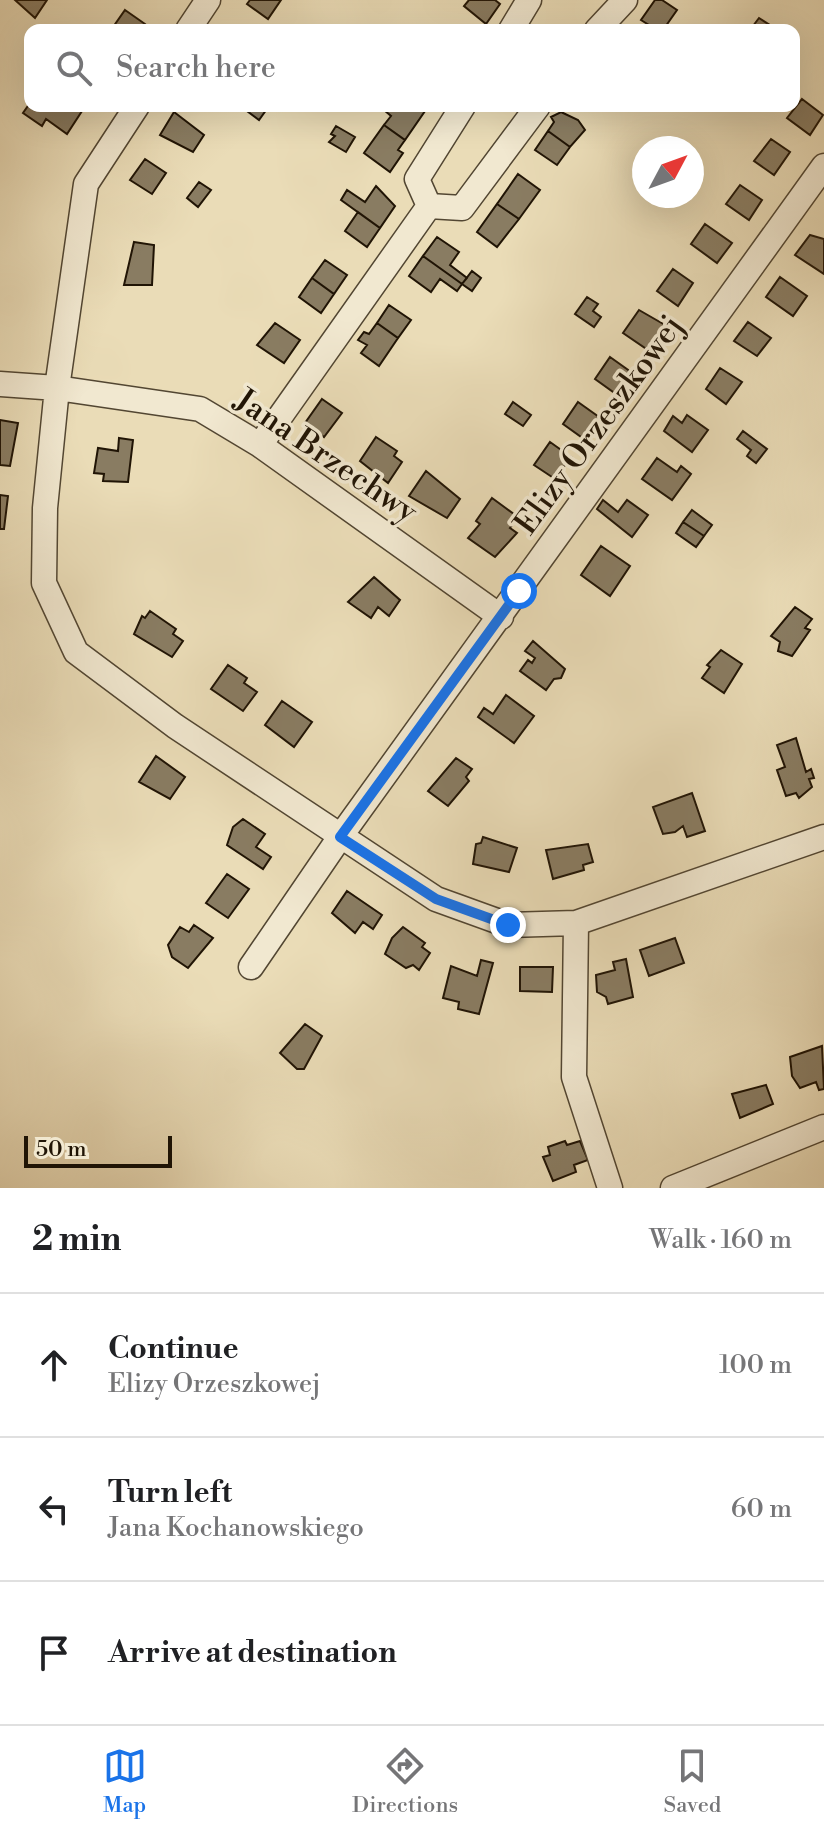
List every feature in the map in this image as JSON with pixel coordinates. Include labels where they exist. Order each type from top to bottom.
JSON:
[{"type":"street","points":[[192,24],[208,0]]},
{"type":"street","points":[[515,24],[529,0]]},
{"type":"street","points":[[603,24],[625,0]]},
{"type":"street","points":[[133,112],[86,184],[57,388],[45,508],[44,583],[76,652],[175,726],[436,899],[508,925],[576,923],[824,837]]},
{"type":"street","points":[[429,206],[417,179],[459,112]]},
{"type":"street","points":[[429,206],[462,208],[534,112]]},
{"type":"street","name":"Elizy Orzeszkowej","points":[[251,967],[340,837],[824,166]]},
{"type":"street","points":[[260,445],[429,206]]},
{"type":"street","name":"Jana Brzechwy","points":[[0,384],[57,388],[200,409],[260,445],[501,617]]},
{"type":"street","points":[[576,923],[574,1077],[610,1188]]},
{"type":"street","points":[[673,1188],[824,1127]]},
{"type":"building","points":[[15,0],[47,0],[35,18]]},
{"type":"building","points":[[250,0],[281,0],[268,19],[247,4]]},
{"type":"building","points":[[469,0],[495,0],[500,4],[486,24],[464,6]]},
{"type":"building","points":[[655,0],[662,0],[677,10],[667,24],[647,24],[641,20]]},
{"type":"building","points":[[125,10],[145,24],[115,24]]},
{"type":"building","points":[[759,18],[768,24],[754,24]]},
{"type":"building","points":[[802,99],[823,115],[810,135],[787,118],[792,112],[800,112]]},
{"type":"building","points":[[81,112],[67,134],[46,119],[42,126],[23,113]]},
{"type":"building","points":[[174,112],[204,135],[193,152],[160,135]]},
{"type":"building","points":[[248,112],[265,112],[259,120]]},
{"type":"building","points":[[386,112],[424,112],[405,140],[384,125],[391,116]]},
{"type":"building","points":[[561,112],[578,120],[585,130],[570,147],[548,131],[554,122],[551,117]]},
{"type":"building","points":[[384,125],[405,140],[398,150],[403,153],[390,172],[364,153]]},
{"type":"building","points":[[336,126],[355,137],[346,152],[329,142],[335,136],[331,134]]},
{"type":"building","points":[[548,131],[570,147],[557,165],[535,150]]},
{"type":"building","points":[[771,139],[790,152],[774,175],[754,161]]},
{"type":"building","points":[[145,159],[166,173],[152,194],[130,180]]},
{"type":"building","points":[[518,174],[540,190],[519,219],[497,204]]},
{"type":"building","points":[[199,182],[211,190],[198,207],[187,198]]},
{"type":"building","points":[[740,185],[762,200],[749,220],[726,204]]},
{"type":"building","points":[[376,186],[395,206],[380,228],[341,200],[347,190],[365,202]]},
{"type":"building","points":[[497,204],[519,219],[497,247],[477,232]]},
{"type":"building","points":[[358,212],[380,228],[367,247],[345,231]]},
{"type":"building","points":[[705,224],[732,243],[717,263],[691,244]]},
{"type":"building","points":[[810,235],[824,239],[824,274],[795,255]]},
{"type":"building","points":[[437,237],[459,252],[450,265],[467,278],[462,284],[423,256]]},
{"type":"building","points":[[134,242],[154,245],[152,285],[124,285]]},
{"type":"building","points":[[423,256],[462,284],[457,291],[440,279],[431,292],[409,276]]},
{"type":"building","points":[[325,260],[347,275],[334,294],[312,278]]},
{"type":"building","points":[[673,269],[693,283],[678,306],[657,291]]},
{"type":"building","points":[[472,271],[481,278],[472,291],[462,284]]},
{"type":"building","points":[[780,277],[807,296],[793,316],[766,297]]},
{"type":"building","points":[[312,278],[334,294],[321,313],[299,297]]},
{"type":"building","points":[[587,297],[598,304],[593,311],[601,317],[594,327],[575,314]]},
{"type":"building","points":[[389,305],[411,320],[398,338],[377,323]]},
{"type":"building","points":[[639,310],[665,325],[648,350],[623,333]]},
{"type":"building","points":[[748,322],[771,338],[757,356],[734,341]]},
{"type":"building","points":[[275,323],[300,340],[284,363],[257,345]]},
{"type":"building","points":[[377,323],[398,338],[379,366],[361,353],[367,345],[358,340],[364,332],[369,334]]},
{"type":"building","points":[[610,357],[631,372],[616,394],[595,379]]},
{"type":"building","points":[[720,368],[742,382],[726,404],[706,389]]},
{"type":"building","points":[[322,399],[342,413],[324,437],[305,423]]},
{"type":"building","points":[[513,402],[531,415],[523,426],[505,414]]},
{"type":"building","points":[[578,402],[599,417],[584,439],[563,424]]},
{"type":"building","points":[[687,415],[708,430],[692,452],[664,431],[673,416],[682,423]]},
{"type":"building","points":[[0,420],[18,423],[10,466],[0,465]]},
{"type":"building","points":[[743,431],[767,449],[756,463],[747,456],[751,450],[737,439]]},
{"type":"building","points":[[376,437],[397,451],[394,456],[402,462],[388,483],[360,461]]},
{"type":"building","points":[[119,438],[133,440],[128,482],[103,481],[104,474],[94,473],[98,448],[118,451]]},
{"type":"building","points":[[550,442],[571,457],[555,479],[534,465]]},
{"type":"building","points":[[657,458],[677,472],[681,466],[691,474],[672,500],[642,479]]},
{"type":"building","points":[[426,471],[460,499],[447,518],[409,496]]},
{"type":"building","points":[[0,495],[8,496],[4,529],[0,529]]},
{"type":"building","points":[[492,498],[518,517],[510,528],[517,533],[495,557],[468,538],[480,524],[476,521]]},
{"type":"building","points":[[603,500],[618,512],[627,500],[648,515],[632,537],[597,509]]},
{"type":"building","points":[[692,510],[712,525],[704,536],[683,522]]},
{"type":"building","points":[[683,522],[704,536],[696,547],[676,533]]},
{"type":"building","points":[[601,546],[630,566],[610,596],[581,575]]},
{"type":"building","points":[[374,577],[400,600],[389,616],[378,607],[371,618],[348,602]]},
{"type":"building","points":[[795,607],[812,619],[805,628],[810,630],[792,656],[778,651],[780,642],[771,636]]},
{"type":"building","points":[[150,611],[176,629],[173,634],[183,641],[172,657],[134,634],[142,616],[145,618]]},
{"type":"building","points":[[533,641],[565,669],[561,678],[554,679],[546,690],[520,671],[528,660],[532,663],[535,658],[525,651]]},
{"type":"building","points":[[721,650],[742,664],[724,693],[702,678],[710,667],[707,665]]},
{"type":"building","points":[[228,665],[247,678],[244,683],[257,692],[243,711],[211,689]]},
{"type":"building","points":[[506,695],[534,716],[514,743],[478,717],[484,708],[493,714]]},
{"type":"building","points":[[282,701],[312,722],[294,747],[265,725]]},
{"type":"building","points":[[796,738],[806,772],[811,769],[814,778],[809,779],[812,787],[799,798],[796,793],[786,796],[777,770],[785,767],[777,745]]},
{"type":"building","points":[[156,756],[185,777],[170,799],[139,782]]},
{"type":"building","points":[[456,758],[472,769],[466,777],[469,781],[448,806],[428,791]]},
{"type":"building","points":[[692,793],[705,831],[687,837],[683,826],[675,832],[663,834],[653,807]]},
{"type":"building","points":[[243,819],[265,834],[256,847],[271,857],[263,869],[227,845],[233,827]]},
{"type":"building","points":[[483,837],[517,848],[509,872],[473,864],[476,844],[481,843]]},
{"type":"building","points":[[588,844],[593,862],[583,865],[584,870],[553,879],[546,850]]},
{"type":"building","points":[[227,874],[249,889],[228,918],[206,903]]},
{"type":"building","points":[[347,891],[382,915],[373,929],[363,922],[355,933],[332,913]]},
{"type":"building","points":[[194,925],[213,938],[188,968],[172,957],[168,945],[180,927],[189,932]]},
{"type":"building","points":[[403,927],[425,943],[422,947],[430,953],[419,970],[413,965],[406,968],[385,954],[392,938]]},
{"type":"building","points":[[675,938],[684,963],[649,976],[640,950]]},
{"type":"building","points":[[626,959],[633,997],[608,1004],[606,997],[597,992],[596,975],[615,970],[613,962]]},
{"type":"building","points":[[481,960],[493,963],[479,1014],[458,1009],[459,1002],[443,998],[451,966],[477,976]]},
{"type":"building","points":[[520,967],[553,967],[552,992],[520,991]]},
{"type":"building","points":[[305,1024],[322,1036],[304,1069],[297,1069],[280,1053]]},
{"type":"building","points":[[822,1046],[824,1089],[819,1090],[816,1082],[800,1088],[792,1076],[790,1057]]},
{"type":"building","points":[[766,1085],[773,1104],[740,1118],[732,1094]]},
{"type":"building","points":[[565,1141],[567,1145],[580,1141],[588,1160],[574,1165],[576,1172],[553,1181],[543,1157],[550,1155],[548,1147]]},
{"type":"route","points":[[508,925],[436,899],[340,837],[519,591]]}]
